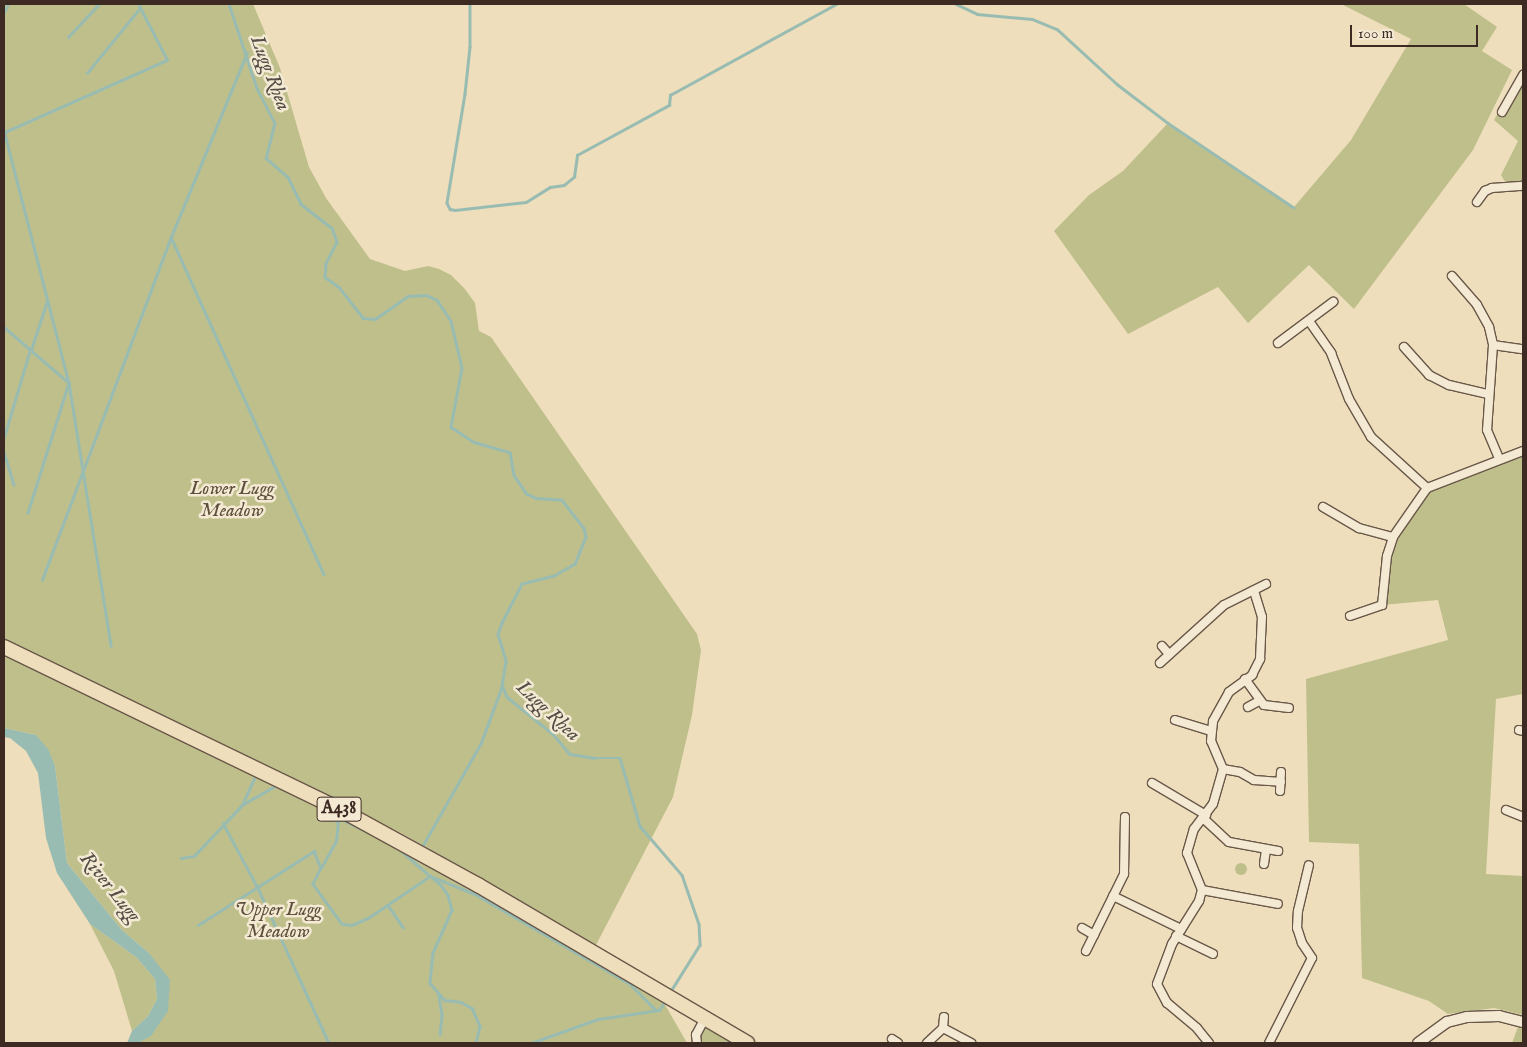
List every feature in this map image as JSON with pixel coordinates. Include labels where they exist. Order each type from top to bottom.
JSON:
[{"type":"highway","name":"A438","points":[[4,647],[341,810],[478,885],[747,1043]]},
{"type":"street","points":[[1502,112],[1523,76]]},
{"type":"street","points":[[1477,202],[1485,191],[1492,188],[1523,186]]},
{"type":"street","points":[[1452,276],[1477,305],[1493,345],[1487,394],[1487,430],[1499,458]]},
{"type":"street","points":[[1278,343],[1333,302]]},
{"type":"street","points":[[1309,321],[1331,353],[1349,399],[1371,437],[1427,488]]},
{"type":"street","points":[[1493,345],[1523,349]]},
{"type":"street","points":[[1404,347],[1429,374],[1449,386],[1487,394]]},
{"type":"street","points":[[1350,616],[1382,605],[1387,556],[1393,537],[1427,488],[1499,458],[1523,451]]},
{"type":"street","points":[[1323,507],[1360,528],[1393,537]]},
{"type":"street","points":[[1160,663],[1224,605],[1266,584]]},
{"type":"street","points":[[1209,1043],[1158,990],[1160,972],[1178,933],[1200,901],[1202,890],[1187,853],[1191,835],[1213,804],[1224,769],[1211,740],[1210,731],[1229,692],[1257,668],[1262,651],[1262,617],[1254,590]]},
{"type":"street","points":[[1162,646],[1170,654]]},
{"type":"street","points":[[1245,679],[1259,701],[1268,707],[1289,708]]},
{"type":"street","points":[[1248,707],[1259,701]]},
{"type":"street","points":[[1175,720],[1210,731]]},
{"type":"street","points":[[1224,769],[1240,772],[1254,780],[1281,782]]},
{"type":"street","points":[[1280,791],[1281,772]]},
{"type":"street","points":[[1152,783],[1205,816],[1229,842],[1278,852]]},
{"type":"street","points":[[1506,810],[1523,817]]},
{"type":"street","points":[[1086,951],[1124,874],[1125,817]]},
{"type":"street","points":[[1264,864],[1266,850]]},
{"type":"street","points":[[1269,1043],[1312,958],[1302,943],[1297,928],[1298,911],[1309,865]]},
{"type":"street","points":[[1202,890],[1278,904]]},
{"type":"street","points":[[1262,901],[1263,892]]},
{"type":"street","points":[[1113,896],[1212,955],[1213,964]]},
{"type":"street","points":[[1082,928],[1094,935]]},
{"type":"street","points":[[1418,1043],[1447,1022],[1467,1017],[1499,1016],[1523,1022]]},
{"type":"street","points":[[927,1043],[943,1028],[944,1017]]},
{"type":"street","points":[[697,1043],[696,1035],[705,1018]]},
{"type":"street","points":[[943,1028],[971,1043]]},
{"type":"green space","name":"Lower Lugg Meadow","points":[[4,4],[253,4],[280,68],[309,167],[326,198],[370,259],[405,271],[428,266],[439,269],[451,275],[465,289],[475,303],[479,331],[491,337],[697,634],[701,650],[692,715],[673,797],[596,945],[401,833],[4,641]]},
{"type":"green space","points":[[1341,4],[1464,4],[1497,27],[1482,51],[1512,70],[1473,150],[1354,309],[1309,265],[1248,323],[1218,287],[1128,334],[1054,231],[1089,195],[1123,171],[1168,123],[1294,207],[1351,140],[1411,39]]},
{"type":"green space","points":[[1523,69],[1523,193],[1507,185],[1501,175],[1518,141],[1494,120]]},
{"type":"green space","points":[[1523,451],[1523,694],[1496,699],[1486,874],[1523,876],[1523,1015],[1494,1008],[1448,1014],[1429,1001],[1362,978],[1359,844],[1309,842],[1306,679],[1448,640],[1438,600],[1382,605],[1393,537],[1427,488]]},
{"type":"green space","name":"Upper Lugg Meadow","points":[[4,654],[365,829],[664,1003],[687,1043],[138,1043],[151,1035],[167,1011],[149,953],[122,930],[67,863],[55,766],[36,735],[4,728]]},
{"type":"green space","points":[[1239,863],[1243,863],[1247,869],[1243,875],[1239,875],[1235,871],[1235,867]]},
{"type":"green space","points":[[90,924],[136,957],[155,979],[157,999],[148,1016],[132,1031],[114,971]]},
{"type":"green space","points":[[707,1026],[737,1043],[702,1043],[699,1034]]},
{"type":"green space","points":[[1518,1027],[1523,1028],[1523,1043],[1512,1043]]},
{"type":"water","points":[[4,728],[36,735],[48,749],[55,766],[67,863],[122,930],[149,953],[170,980],[168,1011],[151,1036],[138,1043],[127,1043],[132,1031],[148,1016],[157,999],[155,979],[136,957],[90,924],[57,873],[46,838],[38,773],[26,751],[10,738],[4,737]]},
{"type":"waterway","points":[[4,12],[8,4]]},
{"type":"waterway","points":[[68,37],[99,4]]},
{"type":"waterway","points":[[5,132],[167,60],[138,4]]},
{"type":"waterway","name":"Lugg Rhea","points":[[229,4],[257,88],[275,123],[266,158],[288,177],[301,204],[332,228],[337,242],[326,264],[325,277],[339,287],[363,318],[375,319],[408,296],[426,295],[437,300],[451,321],[462,368],[451,427],[474,442],[510,452],[514,475],[526,493],[536,498],[562,500],[584,528],[586,537],[575,564],[554,576],[522,584],[498,634],[506,661],[502,685],[507,697],[553,734],[570,754],[595,758],[620,758],[640,826],[682,875],[699,924],[700,945],[670,993]]},
{"type":"waterway","points":[[470,4],[470,47],[465,94],[447,203],[450,209],[455,210],[526,202],[550,187],[564,185],[574,177],[577,155],[669,105],[670,95],[836,4]]},
{"type":"waterway","points":[[956,4],[977,14],[1032,19],[1057,29],[1117,84],[1168,123],[1293,207]]},
{"type":"waterway","points":[[87,73],[140,8]]},
{"type":"waterway","points":[[42,580],[171,237],[247,53]]},
{"type":"waterway","points":[[4,130],[69,383],[28,513]]},
{"type":"waterway","points":[[171,237],[324,574]]},
{"type":"waterway","points":[[31,350],[47,301]]},
{"type":"waterway","points":[[4,327],[69,383],[111,646]]},
{"type":"waterway","points":[[4,437],[30,350]]},
{"type":"waterway","points":[[4,452],[14,485]]},
{"type":"waterway","points":[[423,845],[481,743],[502,686]]},
{"type":"waterway","points":[[243,803],[255,776]]},
{"type":"waterway","points":[[181,858],[194,856],[242,805],[275,786]]},
{"type":"waterway","points":[[321,809],[370,833]]},
{"type":"waterway","points":[[198,925],[314,851],[321,868],[336,841],[338,823],[324,811]]},
{"type":"waterway","points":[[223,823],[258,888],[329,1043]]},
{"type":"waterway","points":[[399,849],[430,876],[475,894],[630,984],[656,1010]]},
{"type":"waterway","points":[[321,868],[313,884],[342,924],[352,925],[368,918],[430,876],[441,885],[448,895],[452,910],[433,953],[430,983],[445,1000],[461,1002],[472,1008],[480,1026],[476,1043]]},
{"type":"waterway","points":[[388,905],[403,927]]},
{"type":"waterway","points":[[439,996],[442,1016],[440,1034]]},
{"type":"waterway","name":"Lugg Rhea","points":[[531,1043],[598,1019],[659,1010],[666,1000]]},
{"type":"water label","name":"River Lugg","points":[[110,887]]}]
